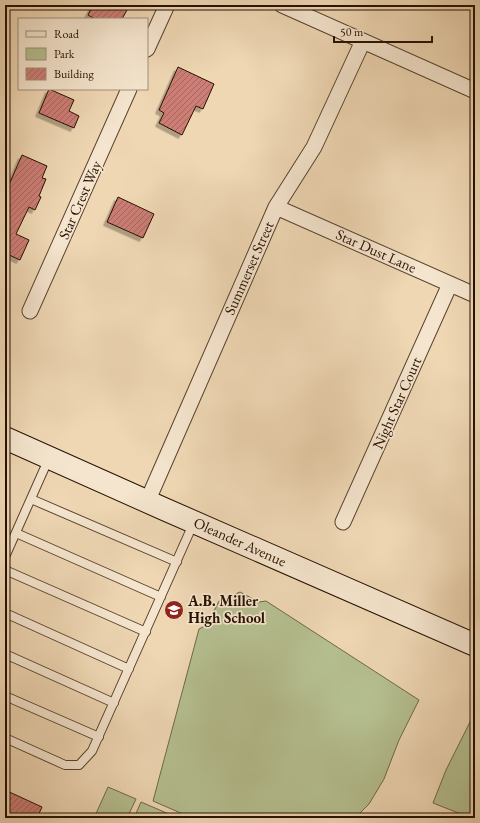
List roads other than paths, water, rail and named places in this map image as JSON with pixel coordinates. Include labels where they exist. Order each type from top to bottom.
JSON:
[{"type":"street","points":[[148,47],[167,5]]},
{"type":"street","points":[[282,5],[475,91]]},
{"type":"street","name":"Summerset Street","points":[[147,502],[276,207],[314,147],[363,41]]},
{"type":"street","name":"Star Crest Way","points":[[30,311],[129,90]]},
{"type":"street","name":"Star Dust Lane","points":[[276,207],[475,295]]},
{"type":"street","name":"Night Star Court","points":[[343,522],[450,284]]},
{"type":"street","name":"Oleander Avenue","points":[[5,438],[147,502],[475,645]]},
{"type":"lane","points":[[5,557],[49,458]]},
{"type":"lane","points":[[31,499],[177,562]]},
{"type":"lane","points":[[5,738],[65,765],[79,764],[92,751],[194,522]]},
{"type":"lane","points":[[16,533],[161,597]]},
{"type":"lane","points":[[5,570],[146,632]]},
{"type":"lane","points":[[5,613],[129,669]]},
{"type":"lane","points":[[5,654],[114,703]]},
{"type":"lane","points":[[5,696],[99,737]]},
{"type":"place","name":"A.B. Miller High School","points":[[174,610]]}]
